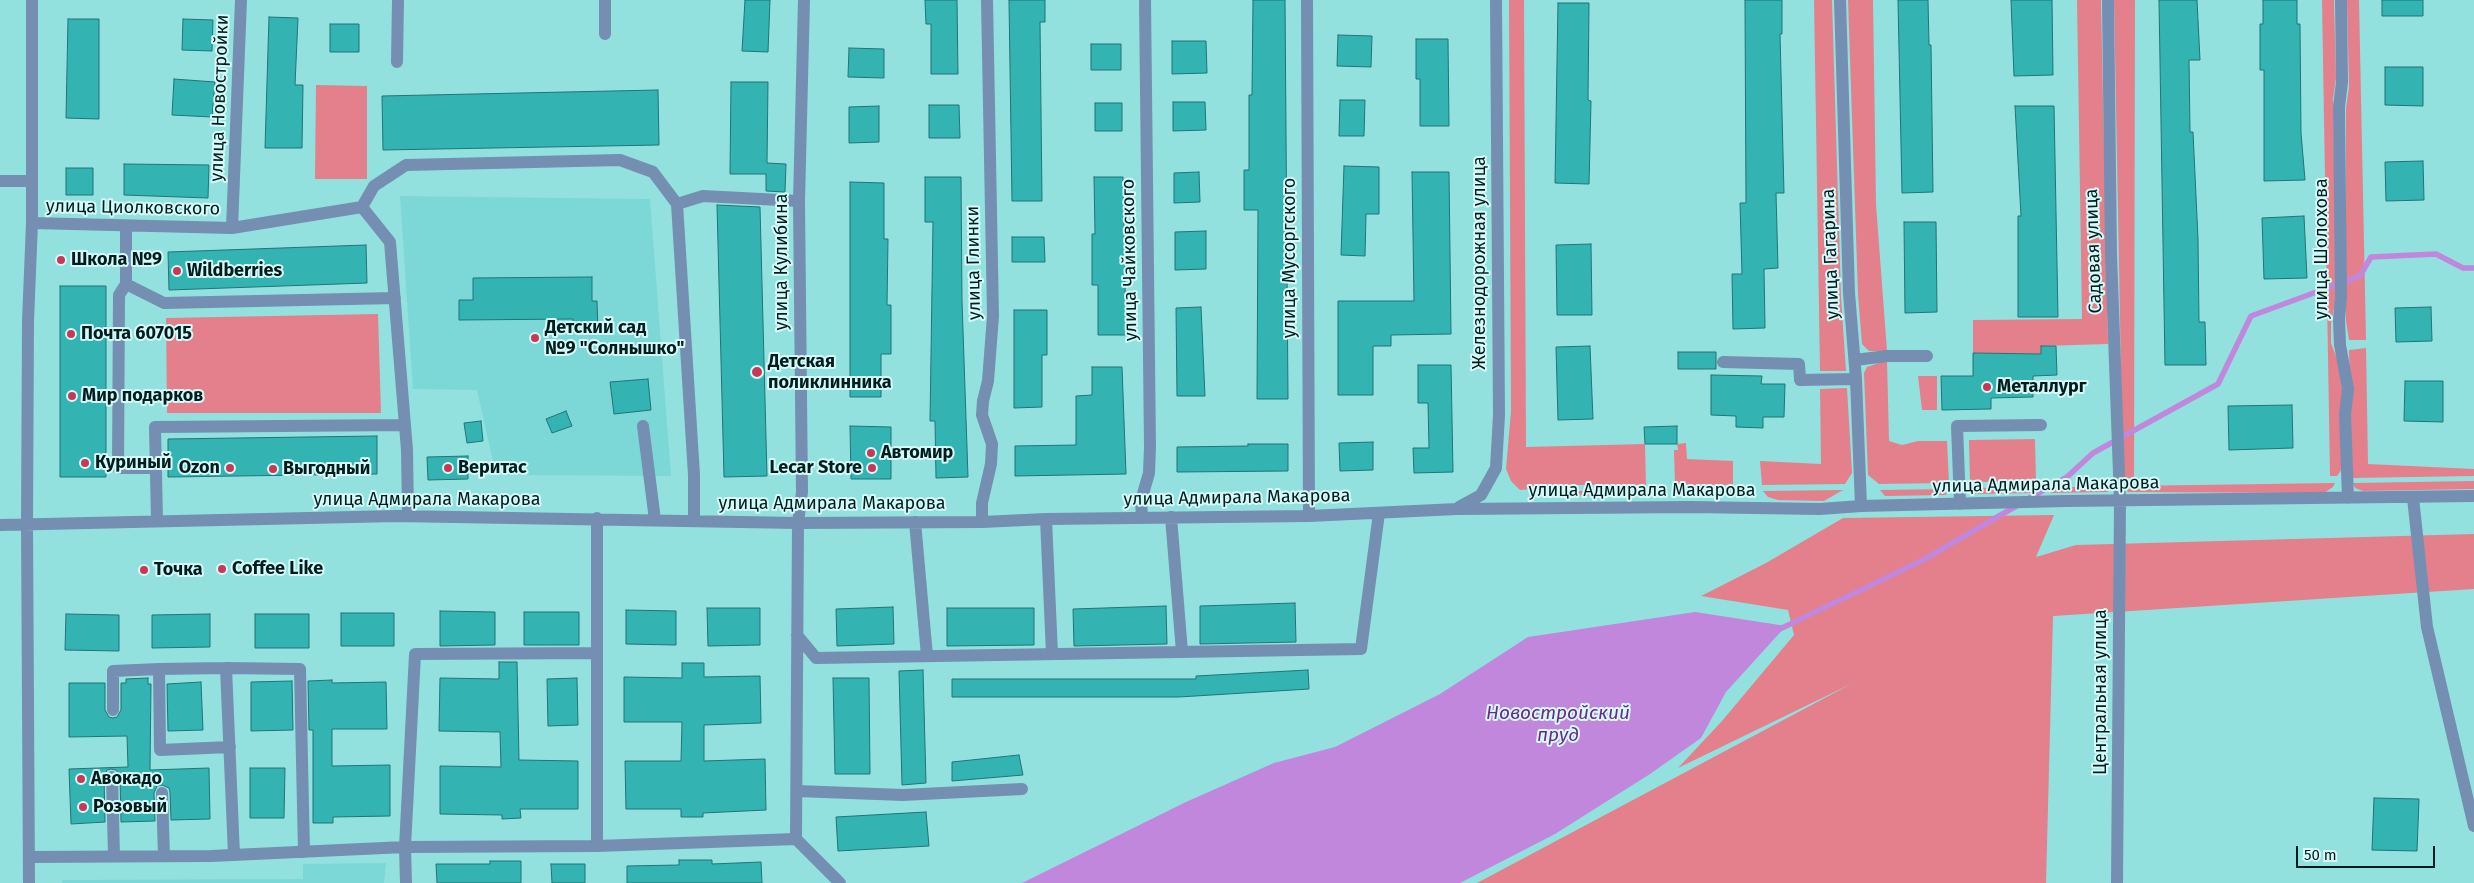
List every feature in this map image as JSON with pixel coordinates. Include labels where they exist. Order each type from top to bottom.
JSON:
[{"type":"street","name":"улица Циолковского","points":[[29,883],[27,524],[28,321],[32,223],[32,0]]},
{"type":"street","name":"улица Новостройки","points":[[232,228],[241,0]]},
{"type":"street","points":[[397,62],[398,0]]},
{"type":"street","points":[[605,0],[605,34]]},
{"type":"street","name":"улица Кулибина","points":[[796,839],[798,523],[802,492],[799,202],[804,0]]},
{"type":"street","name":"улица Глинки","points":[[982,522],[982,503],[991,464],[992,444],[982,415],[982,401],[988,381],[993,316],[987,0]]},
{"type":"street","name":"улица Чайковского","points":[[1142,518],[1141,501],[1149,473],[1150,447],[1145,0]]},
{"type":"street","name":"улица Мусоргского","points":[[1307,0],[1309,516]]},
{"type":"street","name":"Железнодорожная улица","points":[[1457,508],[1481,495],[1496,468],[1499,415],[1496,0]]},
{"type":"street","name":"улица Гагарина","points":[[1840,0],[1848,293],[1856,379],[1861,506]]},
{"type":"street","name":"Садовая улица","points":[[2108,0],[2111,254],[2120,501]]},
{"type":"street","name":"улица Шолохова","points":[[2341,0],[2342,82],[2339,108],[2341,297],[2339,320],[2340,345],[2348,389],[2345,414],[2348,498]]},
{"type":"street","points":[[408,516],[405,425],[390,242],[362,207],[374,186],[406,165],[620,160],[653,172],[677,204],[694,475],[694,521]]},
{"type":"street","points":[[0,181],[31,181]]},
{"type":"street","points":[[677,204],[704,196],[799,202]]},
{"type":"street","name":"улица Циолковского","points":[[32,223],[232,228],[362,207]]},
{"type":"street","points":[[126,226],[126,284],[118,295],[118,468],[156,468]]},
{"type":"street","points":[[126,284],[164,303],[395,298]]},
{"type":"street","points":[[1854,360],[1887,356],[1927,356]]},
{"type":"street","points":[[1723,362],[1799,364],[1800,380],[1856,379]]},
{"type":"street","points":[[158,520],[155,426],[405,425]]},
{"type":"street","points":[[1960,504],[1958,426],[2041,425]]},
{"type":"street","points":[[643,426],[655,520]]},
{"type":"street","name":"улица Адмирала Макарова","points":[[0,525],[158,520],[408,516],[798,523],[982,522],[1046,519],[1309,516],[1457,508],[1690,507],[1820,509],[1861,506],[1960,504],[2474,496]]},
{"type":"street","points":[[2413,498],[2427,627],[2474,826]]},
{"type":"street","name":"Центральная улица","points":[[2117,883],[2120,501]]},
{"type":"street","points":[[797,635],[816,658],[1361,649],[1379,513]]},
{"type":"street","points":[[1171,517],[1182,652]]},
{"type":"street","points":[[596,518],[597,846]]},
{"type":"street","points":[[1046,519],[1052,654]]},
{"type":"street","points":[[915,522],[927,656]]},
{"type":"street","points":[[406,883],[405,847],[414,654],[597,653]]},
{"type":"street","points":[[113,710],[113,671],[226,668],[300,669],[304,852]]},
{"type":"street","points":[[226,668],[234,855]]},
{"type":"street","points":[[159,669],[160,750],[230,747]]},
{"type":"street","points":[[112,777],[114,856]]},
{"type":"street","points":[[797,791],[903,795],[1022,788]]},
{"type":"street","points":[[162,793],[164,856]]},
{"type":"street","points":[[29,857],[234,855],[405,847],[597,846],[796,839],[840,883]]},
{"type":"shaded area","points":[[1509,0],[1524,0],[1526,447],[1645,444],[1646,485],[1577,485],[1520,490],[1511,481],[1506,469],[1511,411]]},
{"type":"shaded area","points":[[1814,0],[1832,0],[1841,297],[1846,371],[1820,371]]},
{"type":"shaded area","points":[[1848,0],[1873,0],[1876,204],[1887,351],[1869,351],[1862,344],[1858,295]]},
{"type":"shaded area","points":[[2077,0],[2101,0],[2108,344],[2041,346],[2041,354],[1973,353],[1973,320],[2082,319]]},
{"type":"shaded area","points":[[2114,0],[2135,0],[2134,478],[2123,478]]},
{"type":"shaded area","points":[[2322,0],[2334,0],[2336,78],[2333,99],[2336,298],[2331,323],[2331,343],[2338,362],[2342,389],[2342,469],[2337,476],[2330,476]]},
{"type":"shaded area","points":[[2347,0],[2359,0],[2366,340],[2349,340],[2346,321],[2346,108],[2349,87]]},
{"type":"shaded area","points":[[316,85],[367,86],[367,179],[315,179]]},
{"type":"shaded area","name":"Детский сад №9 \"Солнышко\"","points":[[400,196],[650,199],[671,476],[496,475],[477,390],[413,389]]},
{"type":"shaded area","points":[[378,314],[381,413],[167,413],[166,318]]},
{"type":"shaded area","points":[[2366,348],[2368,464],[2474,469],[2474,476],[2352,478],[2349,350]]},
{"type":"shaded area","points":[[1887,360],[1889,441],[1902,445],[1918,441],[1947,441],[1949,483],[1879,484],[1868,475],[1864,373],[1867,367]]},
{"type":"shaded area","points":[[1918,376],[1937,376],[1937,410],[1922,410]]},
{"type":"shaded area","points":[[1847,388],[1852,473],[1845,484],[1762,485],[1760,461],[1821,464],[1820,389]]},
{"type":"shaded area","points":[[2035,439],[2036,481],[1970,482],[1969,440]]},
{"type":"shaded area","points":[[1686,443],[1687,459],[1733,461],[1733,485],[1675,485],[1674,450],[1678,450],[1677,444]]},
{"type":"shaded area","points":[[2474,481],[2474,489],[2363,491],[2355,488],[2353,483]]},
{"type":"shaded area","points":[[2335,483],[2333,487],[2324,493],[2128,492],[2125,486]]},
{"type":"shaded area","points":[[2036,487],[2033,493],[1975,494],[1970,488]]},
{"type":"shaded area","points":[[2048,487],[2109,487],[2108,492],[2051,493]]},
{"type":"shaded area","points":[[1948,489],[1946,495],[1885,496],[1880,490]]},
{"type":"shaded area","points":[[1675,490],[1733,491],[1730,495],[1678,495]]},
{"type":"shaded area","points":[[1843,490],[1824,501],[1778,500],[1768,497],[1763,491]]},
{"type":"shaded area","points":[[1578,491],[1646,491],[1642,495],[1530,496]]},
{"type":"shaded area","points":[[2054,515],[2036,557],[2076,545],[2474,534],[2474,589],[2053,616],[2046,883],[1477,883],[1851,684],[1678,768],[1722,721],[1794,635],[1788,610],[1701,596],[1766,563],[1843,518]]},
{"type":"shaded area","points":[[386,863],[384,883],[62,883],[62,880],[303,879],[303,864]]},
{"type":"water","name":"Новостройский пруд","points":[[1695,612],[1786,626],[1726,692],[1701,738],[1650,774],[1555,834],[1460,883],[1022,883],[1186,802],[1274,763],[1335,747],[1440,694],[1528,637]]},
{"type":"building","points":[[745,0],[770,0],[768,52],[742,51]]},
{"type":"building","points":[[925,0],[957,0],[958,74],[931,74],[931,24],[926,24]]},
{"type":"building","points":[[1009,0],[1045,0],[1045,22],[1040,22],[1042,201],[1012,201]]},
{"type":"building","points":[[1253,0],[1285,0],[1288,399],[1257,399],[1258,210],[1244,210],[1244,170],[1249,170],[1249,95],[1252,95]]},
{"type":"building","points":[[1745,0],[1782,0],[1782,34],[1780,34],[1784,193],[1776,193],[1778,268],[1764,269],[1765,328],[1733,329],[1732,274],[1742,274],[1740,203],[1746,203]]},
{"type":"building","points":[[1898,0],[1928,0],[1929,45],[1931,45],[1933,192],[1902,193]]},
{"type":"building","points":[[2011,0],[2052,0],[2053,75],[2014,76]]},
{"type":"building","points":[[2159,0],[2197,0],[2200,60],[2189,60],[2190,132],[2193,132],[2198,239],[2199,322],[2205,322],[2206,365],[2165,365]]},
{"type":"building","points":[[2263,0],[2297,0],[2297,24],[2300,24],[2301,133],[2305,180],[2264,181],[2264,70],[2260,70],[2260,24],[2263,24]]},
{"type":"building","points":[[2382,0],[2423,0],[2423,16],[2382,16]]},
{"type":"building","points":[[1558,3],[1589,3],[1588,100],[1591,101],[1589,184],[1555,183]]},
{"type":"building","points":[[269,17],[298,18],[295,85],[303,85],[302,148],[265,148]]},
{"type":"building","points":[[68,19],[99,19],[99,119],[66,118]]},
{"type":"building","points":[[183,19],[213,20],[212,51],[182,50]]},
{"type":"building","points":[[330,24],[359,24],[359,52],[330,52]]},
{"type":"building","points":[[1338,35],[1372,36],[1371,67],[1337,66]]},
{"type":"building","points":[[1416,39],[1448,39],[1449,126],[1420,126],[1420,79],[1416,79]]},
{"type":"building","points":[[1172,41],[1206,41],[1207,73],[1172,74]]},
{"type":"building","points":[[1091,44],[1121,44],[1121,70],[1091,70]]},
{"type":"building","points":[[849,48],[884,49],[884,78],[848,77]]},
{"type":"building","points":[[2385,67],[2423,67],[2423,106],[2385,105]]},
{"type":"building","points":[[174,79],[215,82],[212,117],[172,115]]},
{"type":"building","points":[[731,82],[768,82],[767,163],[786,164],[785,192],[766,191],[766,174],[730,174]]},
{"type":"building","points":[[658,90],[659,145],[383,150],[382,96]]},
{"type":"building","points":[[1340,100],[1365,100],[1364,136],[1339,136]]},
{"type":"building","points":[[1173,102],[1205,102],[1206,130],[1173,131]]},
{"type":"building","points":[[1095,103],[1122,103],[1122,131],[1095,131]]},
{"type":"building","points":[[929,105],[959,105],[960,138],[929,138]]},
{"type":"building","points":[[879,106],[879,142],[849,143],[849,107]]},
{"type":"building","points":[[2015,106],[2054,106],[2058,317],[2018,317],[2018,216],[2021,216]]},
{"type":"building","points":[[2423,161],[2424,200],[2386,201],[2385,162]]},
{"type":"building","points":[[124,164],[209,165],[208,198],[124,195]]},
{"type":"building","points":[[1344,166],[1379,167],[1379,214],[1366,214],[1365,256],[1341,255]]},
{"type":"building","points":[[66,168],[93,168],[93,195],[66,195]]},
{"type":"building","points":[[1199,172],[1200,202],[1174,203],[1174,173]]},
{"type":"building","points":[[1412,172],[1449,172],[1451,334],[1391,335],[1391,346],[1373,346],[1373,395],[1338,395],[1338,301],[1414,301]]},
{"type":"building","points":[[925,177],[961,177],[962,301],[968,477],[936,478],[935,421],[930,421],[933,222],[925,222]]},
{"type":"building","points":[[1094,177],[1123,177],[1126,335],[1098,335],[1098,285],[1092,285],[1092,234],[1095,234]]},
{"type":"building","points":[[850,182],[884,183],[884,239],[888,239],[887,305],[891,305],[891,354],[881,354],[881,397],[850,397]]},
{"type":"building","points":[[717,205],[760,207],[767,476],[724,477]]},
{"type":"building","points":[[2304,216],[2307,278],[2264,279],[2262,218]]},
{"type":"building","points":[[1904,222],[1936,222],[1937,312],[1905,313]]},
{"type":"building","points":[[1206,231],[1206,269],[1175,270],[1175,232]]},
{"type":"building","points":[[1012,237],[1044,237],[1045,262],[1012,262]]},
{"type":"building","points":[[1591,244],[1592,315],[1557,315],[1556,245]]},
{"type":"building","points":[[366,245],[367,283],[169,290],[168,252]]},
{"type":"building","name":"Детский сад №9 \"Солнышко\"","points":[[592,277],[592,301],[597,301],[598,332],[573,332],[573,319],[459,320],[459,300],[473,300],[473,278]]},
{"type":"building","points":[[60,286],[106,286],[106,477],[60,477]]},
{"type":"building","points":[[1201,307],[1205,396],[1177,396],[1176,308]]},
{"type":"building","points":[[2431,307],[2432,341],[2396,342],[2395,308]]},
{"type":"building","points":[[1014,310],[1047,310],[1047,355],[1042,355],[1042,407],[1014,408]]},
{"type":"building","points":[[1590,346],[1593,419],[1558,420],[1556,347]]},
{"type":"building","name":"Металлург","points":[[2041,346],[2056,346],[2057,375],[2033,376],[2033,397],[1991,398],[1991,409],[1942,410],[1941,376],[1973,376],[1973,353],[2041,354]]},
{"type":"building","points":[[1678,352],[1716,352],[1716,369],[1678,369]]},
{"type":"building","points":[[1418,365],[1451,365],[1453,472],[1414,473],[1413,448],[1429,448],[1428,403],[1418,403]]},
{"type":"building","points":[[1092,367],[1122,367],[1126,474],[1015,476],[1015,446],[1076,445],[1076,396],[1092,395]]},
{"type":"building","points":[[1711,375],[1762,376],[1761,384],[1785,384],[1784,417],[1763,417],[1763,428],[1736,427],[1736,416],[1711,415]]},
{"type":"building","points":[[648,379],[651,410],[614,414],[610,382]]},
{"type":"building","points":[[2405,381],[2443,381],[2443,422],[2404,421]]},
{"type":"building","points":[[2292,405],[2293,448],[2229,450],[2228,406]]},
{"type":"building","points":[[566,411],[572,426],[552,433],[546,419]]},
{"type":"building","points":[[481,421],[483,441],[467,443],[464,423]]},
{"type":"building","name":"Автомир","points":[[850,426],[891,427],[891,479],[851,479]]},
{"type":"building","points":[[1677,426],[1677,444],[1645,444],[1644,427]]},
{"type":"building","points":[[377,436],[377,474],[168,477],[168,439]]},
{"type":"building","points":[[1373,442],[1373,470],[1340,471],[1339,443]]},
{"type":"building","points":[[1248,444],[1288,444],[1288,471],[1177,472],[1177,447],[1248,446]]},
{"type":"building","points":[[468,456],[468,479],[428,480],[427,457]]},
{"type":"building","points":[[1295,603],[1296,642],[1200,644],[1200,606]]},
{"type":"building","points":[[1166,606],[1167,644],[1074,646],[1073,609]]},
{"type":"building","points":[[893,607],[894,644],[837,646],[836,609]]},
{"type":"building","points":[[707,608],[760,608],[760,645],[708,646]]},
{"type":"building","points":[[947,608],[1034,608],[1034,645],[947,646]]},
{"type":"building","points":[[626,610],[676,611],[676,645],[626,644]]},
{"type":"building","points":[[440,611],[495,612],[495,645],[440,646]]},
{"type":"building","points":[[524,612],[579,612],[579,645],[524,645]]},
{"type":"building","points":[[341,613],[394,613],[394,646],[341,646]]},
{"type":"building","points":[[66,614],[119,615],[119,651],[65,650]]},
{"type":"building","points":[[210,614],[210,647],[152,648],[152,615]]},
{"type":"building","points":[[255,614],[309,614],[309,648],[255,648]]},
{"type":"building","points":[[499,662],[517,662],[519,760],[578,761],[578,809],[520,809],[521,818],[502,819],[502,815],[440,814],[440,766],[501,767],[500,732],[439,731],[440,678],[499,679]]},
{"type":"building","points":[[682,663],[704,663],[704,677],[760,676],[761,723],[704,725],[704,761],[765,759],[766,810],[703,813],[703,817],[681,817],[681,809],[626,809],[625,761],[681,761],[682,722],[624,722],[624,677],[682,678]]},
{"type":"building","points":[[923,670],[926,783],[902,785],[899,671]]},
{"type":"building","points":[[1308,670],[1309,689],[1179,697],[952,697],[952,679],[1196,679],[1196,676]]},
{"type":"building","points":[[148,678],[148,684],[151,684],[150,770],[209,768],[210,819],[171,820],[169,788],[162,785],[157,786],[154,793],[155,821],[121,822],[120,776],[116,770],[111,769],[107,770],[104,777],[105,822],[71,824],[69,769],[128,767],[127,736],[69,737],[69,683],[105,683],[105,710],[109,717],[113,718],[117,717],[121,710],[121,683],[126,683],[126,679]]},
{"type":"building","points":[[577,678],[578,725],[548,726],[547,679]]},
{"type":"building","points":[[833,678],[869,678],[870,774],[835,774]]},
{"type":"building","points":[[332,680],[332,683],[386,682],[387,729],[332,729],[332,766],[390,765],[390,816],[333,817],[333,823],[313,823],[313,730],[309,730],[308,681]]},
{"type":"building","points":[[292,681],[293,730],[251,731],[251,682]]},
{"type":"building","points":[[201,682],[203,730],[168,731],[167,684]]},
{"type":"building","points":[[1019,755],[1023,775],[952,781],[952,762]]},
{"type":"building","points":[[250,768],[285,768],[284,818],[250,818]]},
{"type":"building","points":[[2374,798],[2419,799],[2417,851],[2372,850]]},
{"type":"building","points":[[926,812],[929,846],[838,851],[836,817]]},
{"type":"building","points":[[679,860],[712,860],[712,864],[761,862],[762,883],[627,883],[627,866],[679,865]]},
{"type":"building","points":[[490,861],[521,861],[521,883],[437,883],[436,864],[490,864]]},
{"type":"building","points":[[551,864],[585,864],[585,883],[552,883]]},
{"type":"waterway","points":[[2028,499],[2067,477],[2093,453],[2218,384],[2251,316],[2360,276],[2371,257],[2436,254],[2463,268],[2474,268]]},
{"type":"waterway","points":[[1780,629],[1923,560],[2018,505]]},
{"type":"place","name":"Школа №9","points":[[61,260]]},
{"type":"place","name":"Wildberries","points":[[177,271]]},
{"type":"place","name":"Почта 607015","points":[[71,334]]},
{"type":"place","name":"Детский сад №9 \"Солнышко\"","points":[[535,338]]},
{"type":"place","name":"Детская поликлинника","points":[[757,372]]},
{"type":"place","name":"Металлург","points":[[1987,387]]},
{"type":"place","name":"Мир подарков","points":[[72,396]]},
{"type":"place","name":"Автомир","points":[[871,453]]},
{"type":"place","name":"Куриный","points":[[85,463]]},
{"type":"place","name":"Ozon","points":[[230,468]]},
{"type":"place","name":"Веритас","points":[[448,468]]},
{"type":"place","name":"Lecar Store","points":[[872,468]]},
{"type":"place","name":"Выгодный","points":[[273,469]]},
{"type":"place","name":"Coffee Like","points":[[222,569]]},
{"type":"place","name":"Точка","points":[[144,570]]},
{"type":"place","name":"Авокадо","points":[[81,779]]},
{"type":"place","name":"Розовый","points":[[83,807]]}]
